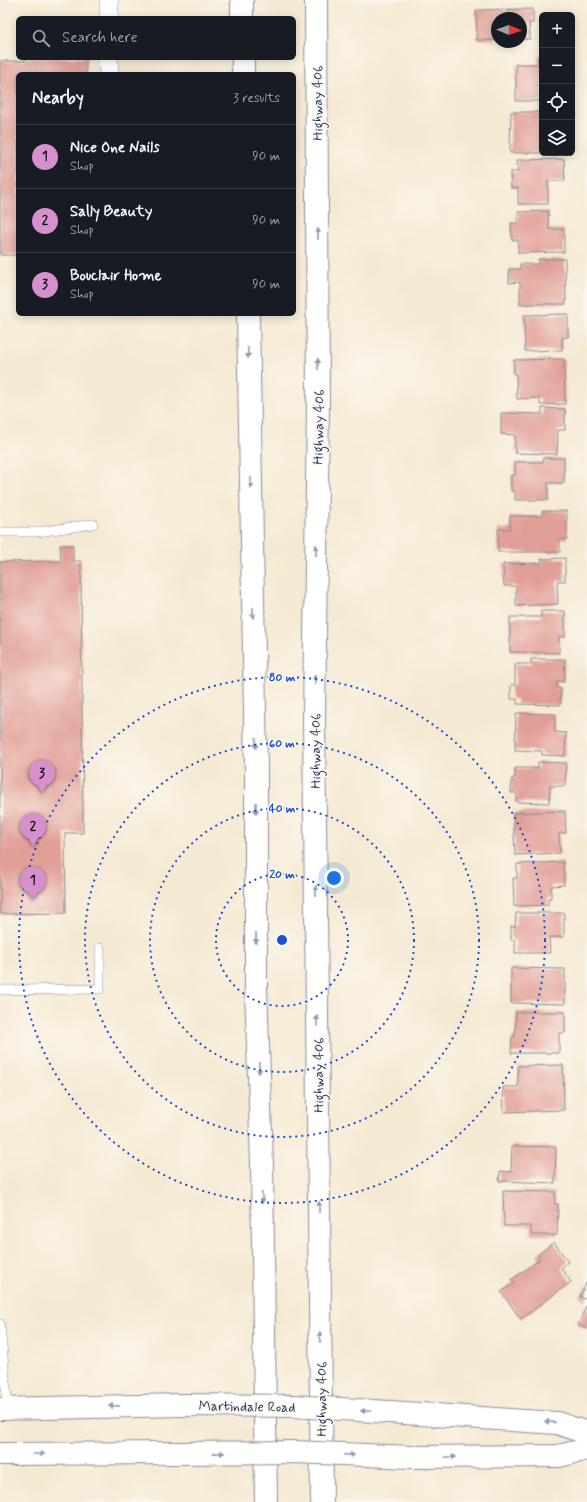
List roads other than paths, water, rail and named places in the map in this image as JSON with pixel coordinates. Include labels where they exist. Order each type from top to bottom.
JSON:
[{"type":"main road","points":[[242,0],[242,16]]},
{"type":"main road","name":"Highway 406","points":[[316,0],[318,402],[314,719],[322,1502]]},
{"type":"main road","points":[[243,60],[243,72]]},
{"type":"main road","points":[[248,316],[256,769],[256,988],[262,1165],[266,1499]]},
{"type":"main road","name":"Martindale Road","points":[[4,1409],[183,1405],[293,1406],[557,1422],[587,1433]]},
{"type":"main road","points":[[0,1454],[295,1452],[412,1457],[559,1456],[587,1449]]},
{"type":"street","points":[[109,0],[109,16]]},
{"type":"street","points":[[108,60],[108,72]]},
{"type":"lane","points":[[0,532],[38,532],[93,524]]},
{"type":"lane","points":[[0,990],[100,989],[100,948]]},
{"type":"lane","points":[[0,1324],[4,1409]]},
{"type":"place","name":"Bouclair Home","points":[[42,793]]},
{"type":"place","name":"Sally Beauty","points":[[33,846]]},
{"type":"place","name":"Nice One Nails","points":[[33,900]]}]
